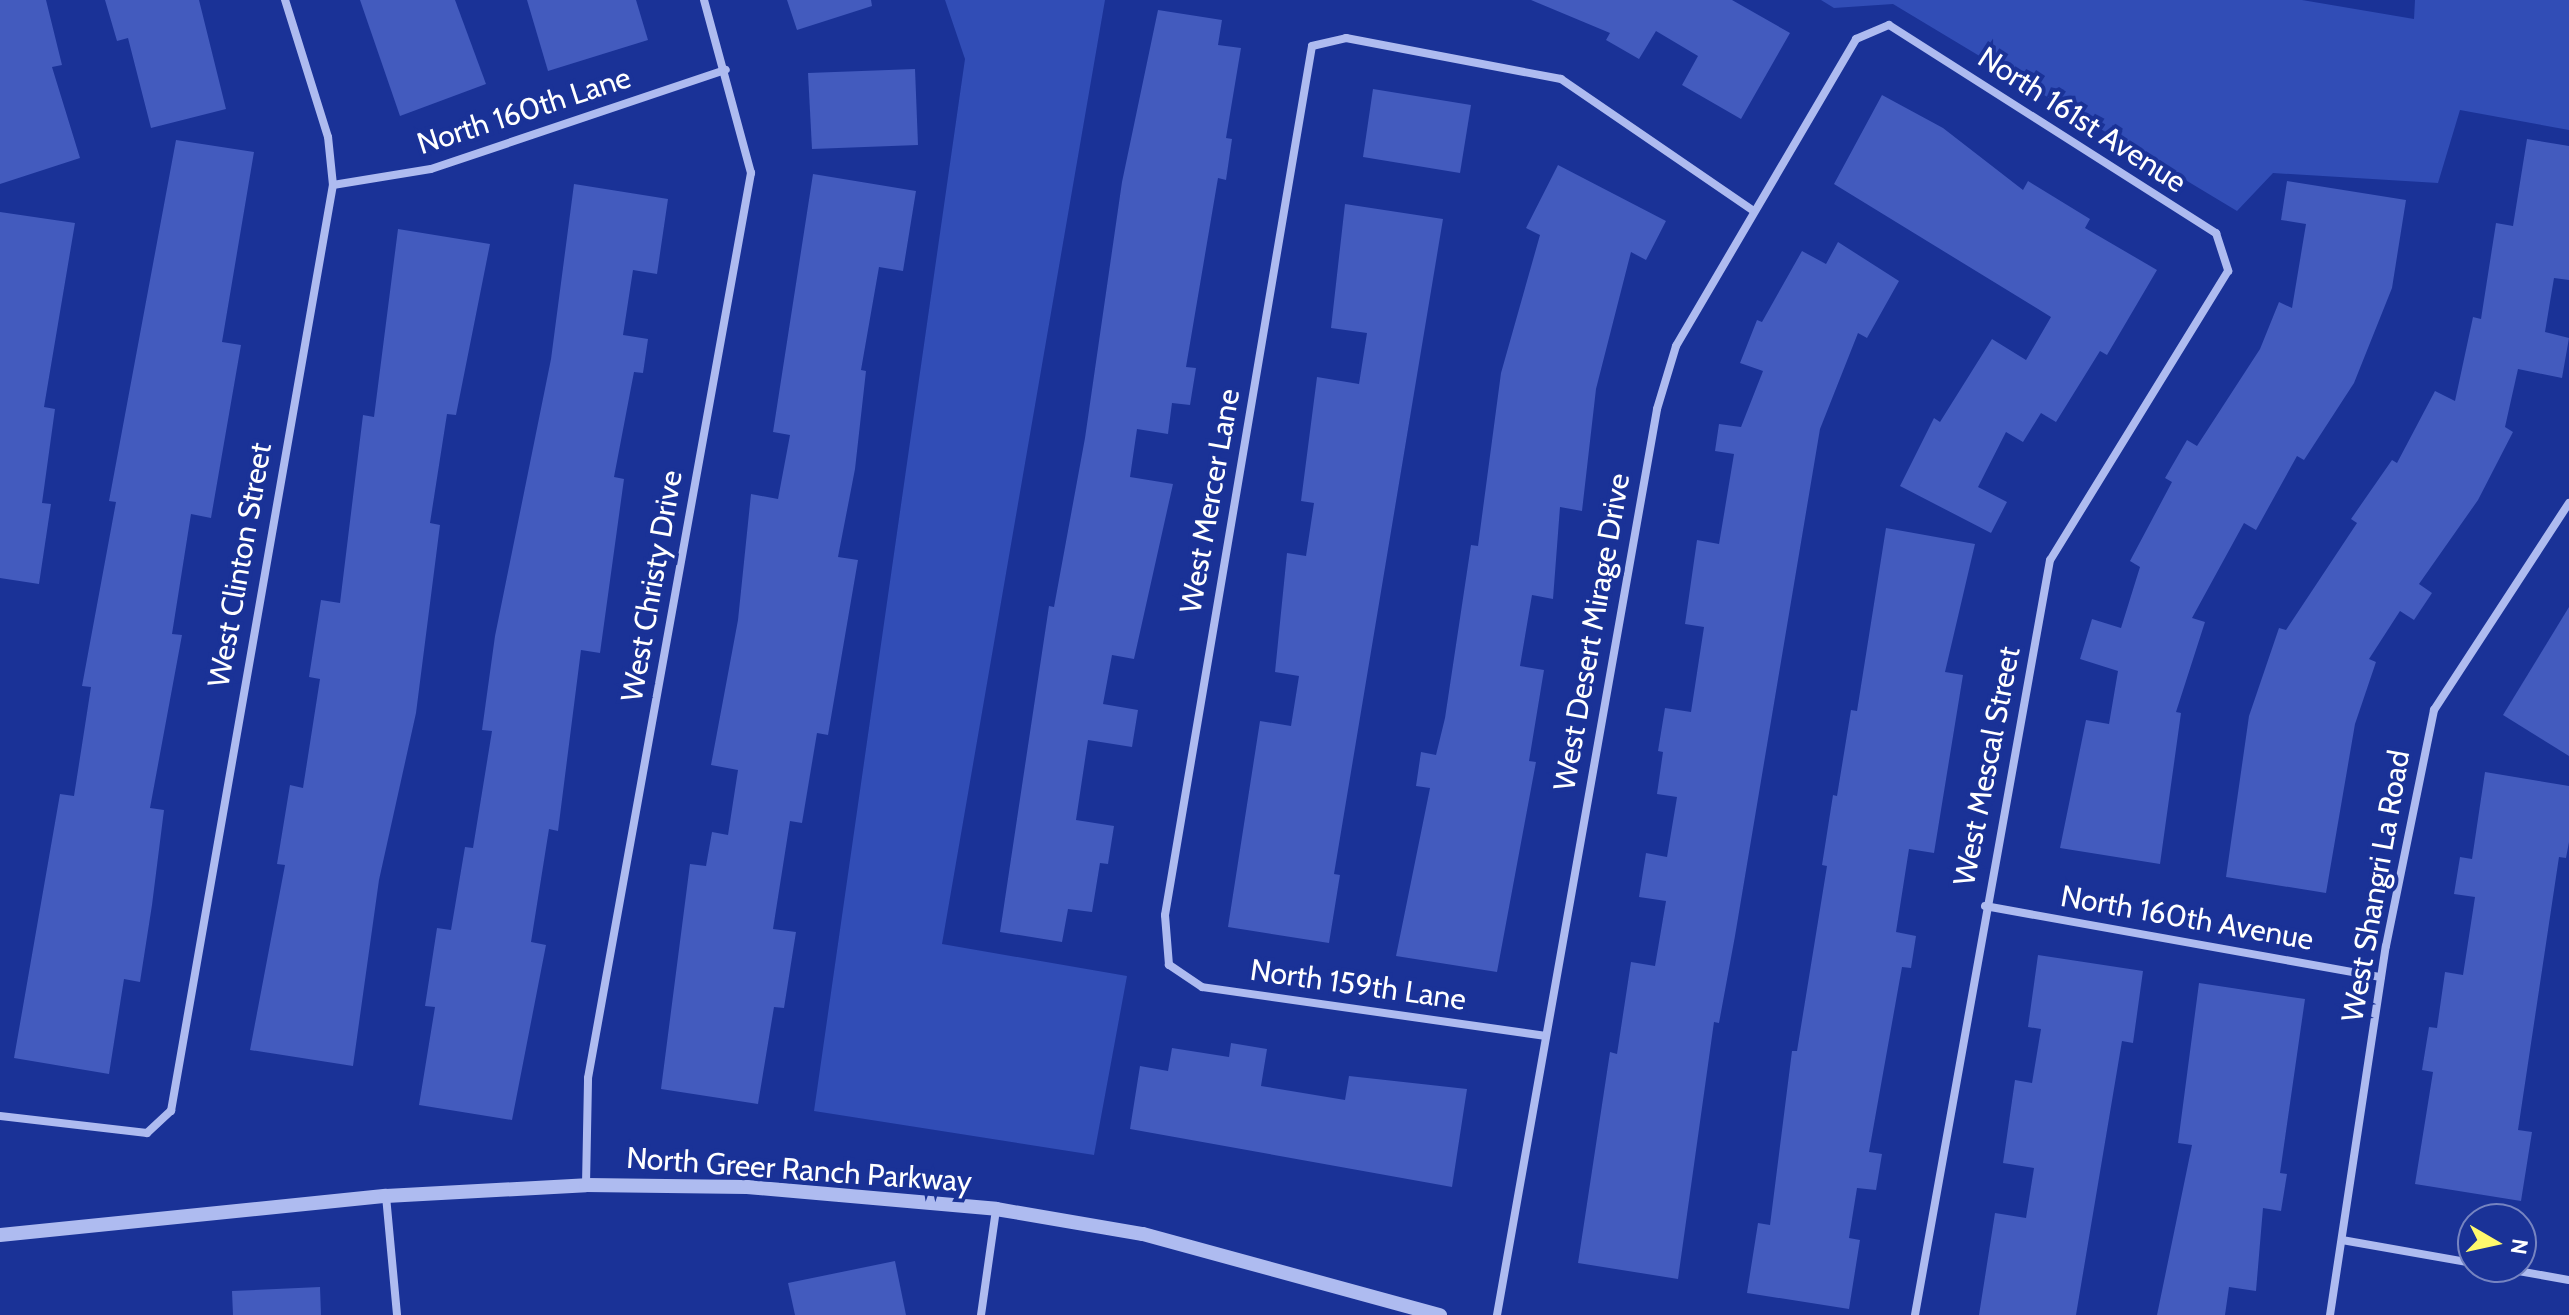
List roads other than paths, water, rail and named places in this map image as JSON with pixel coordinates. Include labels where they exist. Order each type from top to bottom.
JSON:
[{"type":"street","name":"West Clinton Street","points":[[0,1116],[147,1133],[171,1111],[333,185],[328,137],[285,0]]},
{"type":"street","name":"West Christy Drive","points":[[586,1185],[588,1078],[751,173],[726,70],[704,0]]},
{"type":"street","name":"West Desert Mirage Drive","points":[[1497,1315],[1657,409],[1676,346],[1856,39],[1889,25]]},
{"type":"street","name":"North 161st Avenue","points":[[1889,25],[2216,233],[2228,271]]},
{"type":"street","name":"West Mercer Lane","points":[[1169,965],[1165,915],[1312,46],[1346,38],[1561,79],[1754,211]]},
{"type":"street","name":"North 160th Lane","points":[[333,185],[431,169],[726,70]]},
{"type":"street","name":"West Mescal Street","points":[[1915,1315],[1985,906],[2050,560],[2228,271]]},
{"type":"street","name":"West Shangri La Road","points":[[2330,1315],[2381,977],[2434,710],[2569,503]]},
{"type":"street","name":"North 160th Avenue","points":[[1985,906],[2381,977]]},
{"type":"street","name":"North 159th Lane","points":[[1169,965],[1202,987],[1546,1036]]},
{"type":"street","name":"North Greer Ranch Parkway","points":[[0,1235],[386,1196],[586,1185],[747,1187],[996,1209],[1143,1234],[1440,1315]]},
{"type":"street","points":[[386,1196],[397,1315]]},
{"type":"street","points":[[981,1315],[996,1209]]},
{"type":"street","points":[[2342,1240],[2457,1260]]},
{"type":"street","points":[[2537,1274],[2569,1280]]}]
